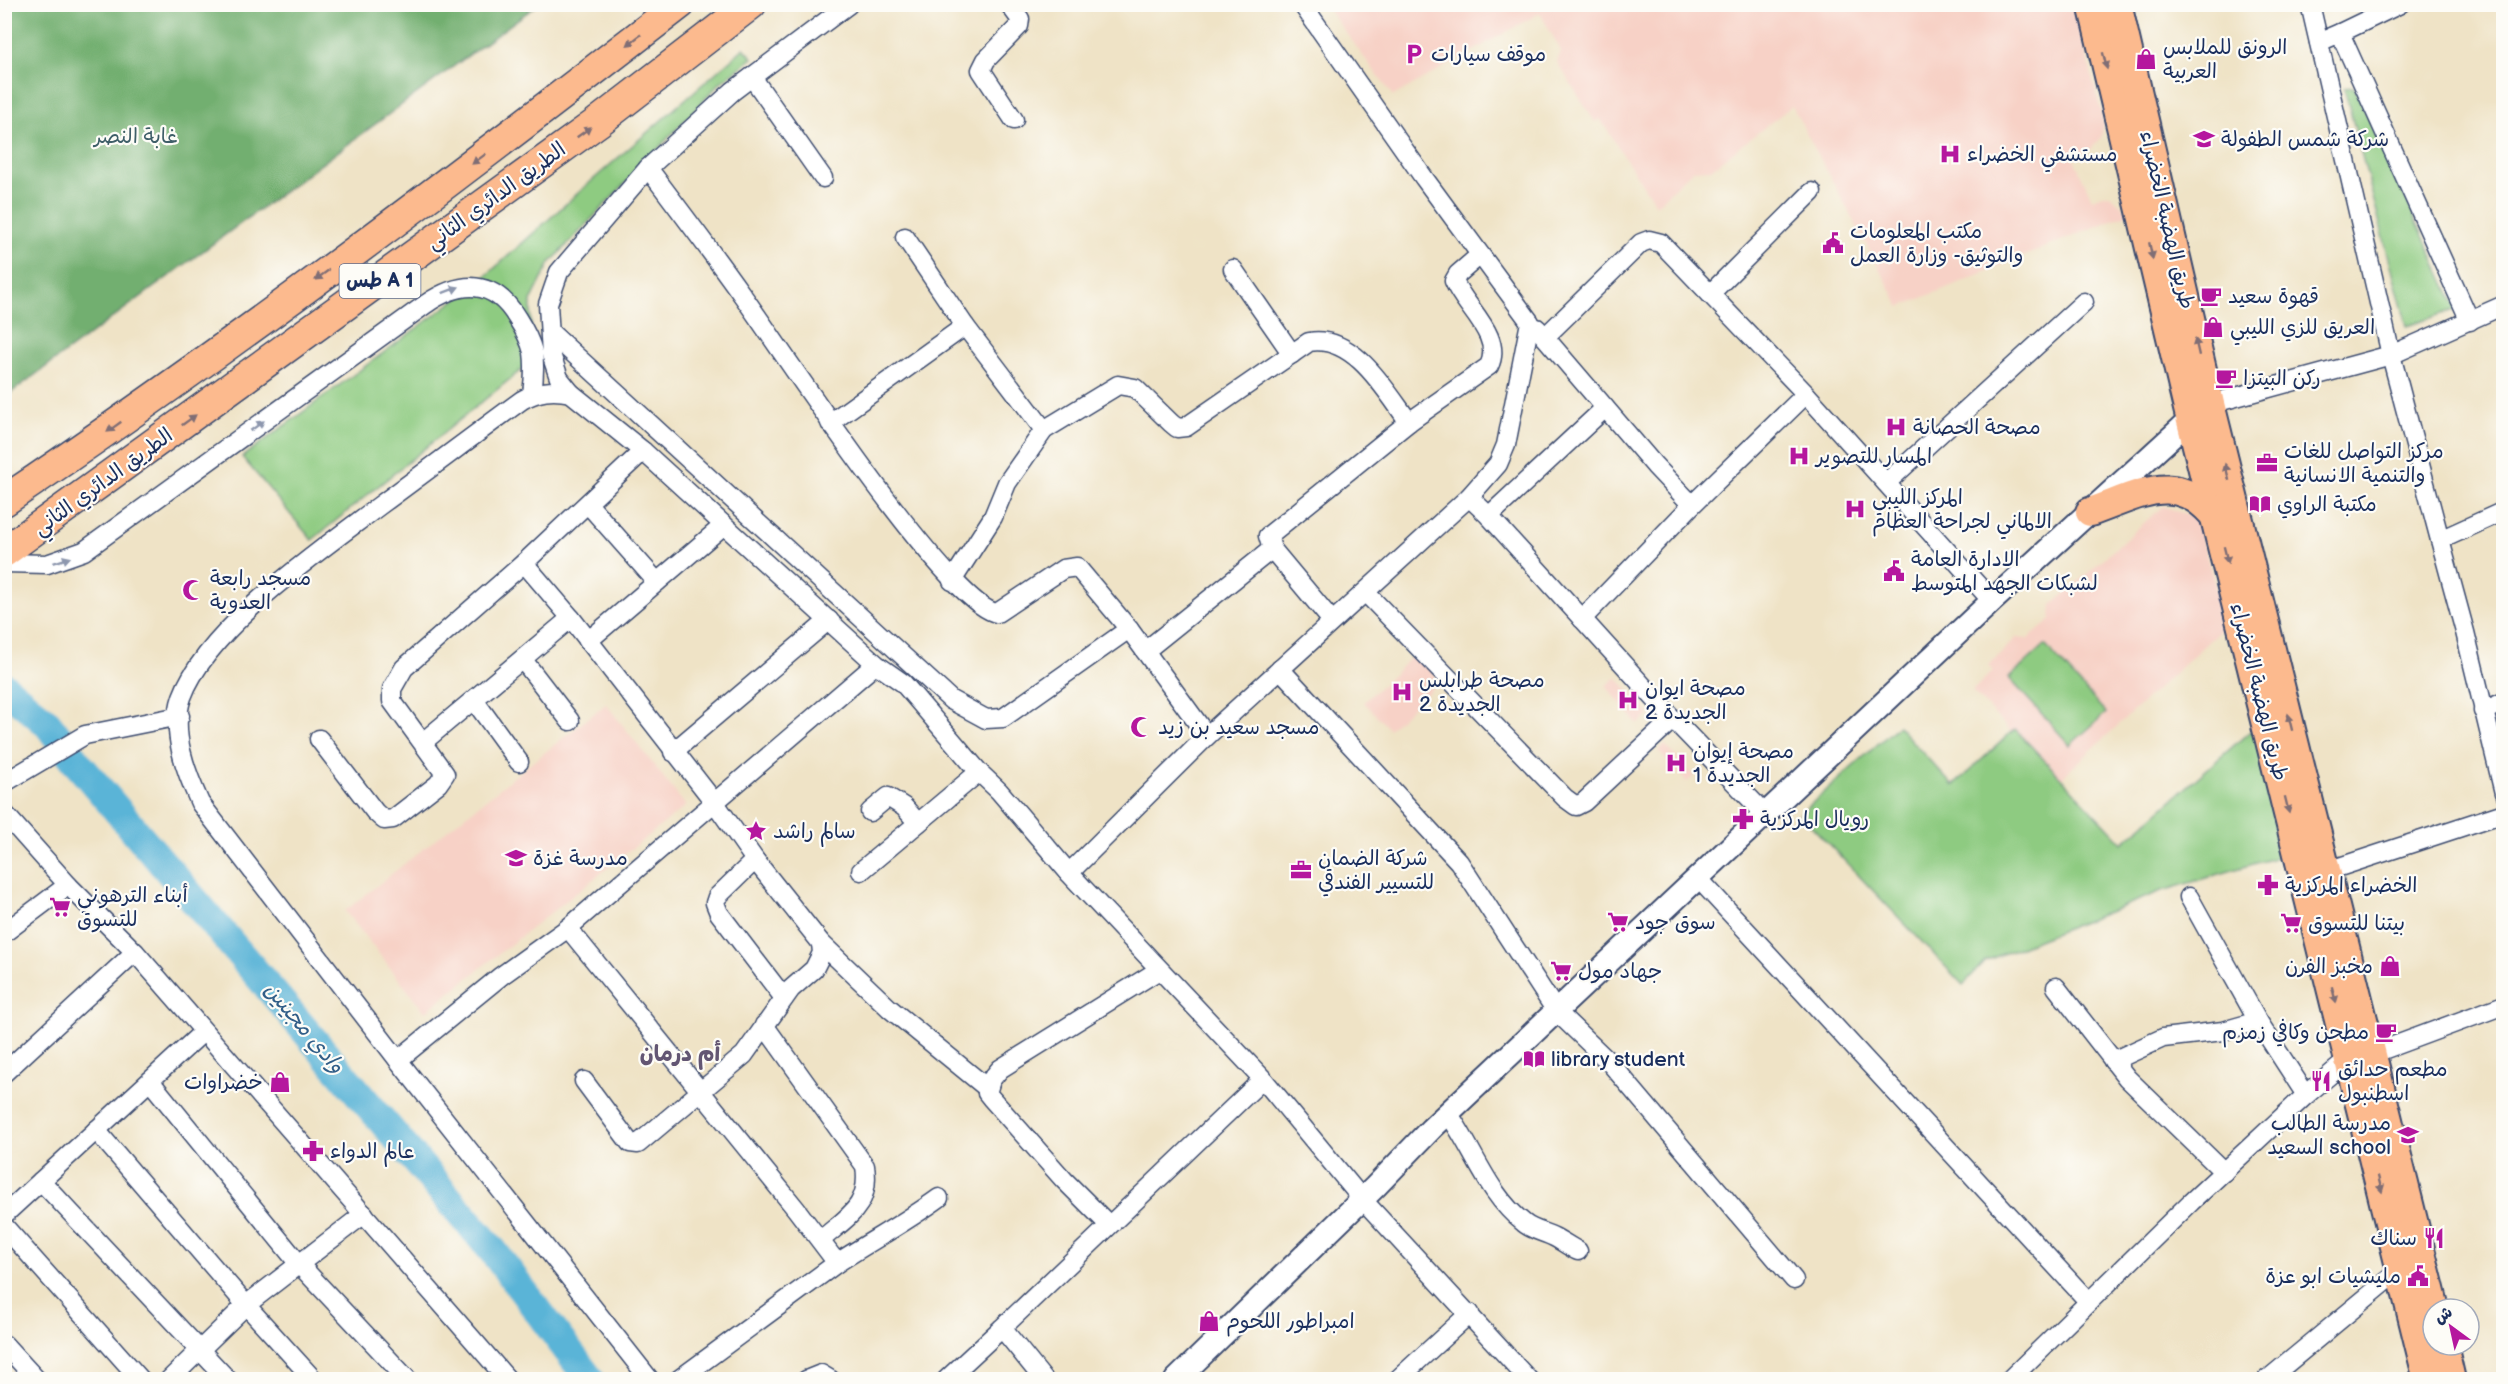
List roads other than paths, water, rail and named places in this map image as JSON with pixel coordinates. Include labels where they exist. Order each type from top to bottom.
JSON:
[{"type":"highway","name":"الطريق الدائري الثاني","points":[[4,501],[91,443],[410,211],[680,4]]},
{"type":"highway","name":"الطريق الدائري الثاني","points":[[4,552],[579,136],[751,4]]},
{"type":"main road","name":"طريق الهضبة الخضراء","points":[[2092,4],[2200,410],[2327,871],[2401,1269],[2439,1366]]},
{"type":"main road","name":"طريق الهضبة الخضراء","points":[[2117,4],[2200,410],[2217,519],[2361,1056],[2431,1297]]},
{"type":"main road","points":[[2090,512],[2149,490],[2163,488],[2179,489],[2200,500],[2217,519]]},
{"type":"street","points":[[849,4],[752,77],[648,168],[559,272],[548,304],[554,366],[559,378],[571,393],[643,451],[876,664],[903,683],[1069,873],[1263,1079],[1362,1199],[1530,1380]]},
{"type":"street","points":[[1009,4],[1020,19],[1019,26],[986,60],[981,70],[1014,120]]},
{"type":"street","points":[[1302,4],[1530,322],[1692,505]]},
{"type":"street","points":[[2310,4],[2391,355],[2465,632],[2504,793]]},
{"type":"street","points":[[2319,42],[2400,4]]},
{"type":"street","points":[[2340,33],[2470,321]]},
{"type":"street","points":[[752,77],[823,178]]},
{"type":"street","points":[[648,168],[741,293],[830,423],[952,580],[986,609],[997,613],[1064,569],[1077,567],[1129,629],[1207,736]]},
{"type":"street","points":[[1710,294],[1812,192]]},
{"type":"street","points":[[905,237],[965,326],[1044,429]]},
{"type":"street","points":[[1545,337],[1641,243],[1649,240],[1666,247],[1806,394],[1992,601]]},
{"type":"street","points":[[1332,621],[1272,549],[1268,536],[1271,531],[1409,422],[1489,366],[1493,351],[1490,340],[1454,281],[1458,274],[1480,255]]},
{"type":"street","points":[[1233,269],[1292,354]]},
{"type":"street","points":[[4,563],[47,564],[84,551],[422,298],[470,286],[489,290],[505,301],[522,325],[532,350],[532,394]]},
{"type":"street","points":[[1886,483],[2084,302]]},
{"type":"street","points":[[1176,1380],[1448,1113],[1992,601],[2200,410],[2391,355],[2504,305]]},
{"type":"street","points":[[1069,873],[1207,736],[1469,497],[1498,464],[1506,445],[1530,322]]},
{"type":"street","points":[[830,423],[965,326]]},
{"type":"street","points":[[551,333],[951,700],[986,719],[1003,718],[1129,629]]},
{"type":"street","points":[[952,580],[993,517],[1007,483],[1044,429],[1118,385],[1135,388],[1177,428],[1186,428],[1309,342],[1330,341],[1357,359],[1385,388],[1409,422]]},
{"type":"street","points":[[571,393],[551,391],[532,394],[290,573],[241,618],[202,662],[182,698],[180,716],[184,768],[200,802],[398,1060],[650,1380]]},
{"type":"street","points":[[1582,619],[1692,505],[1806,394]]},
{"type":"street","points":[[1489,516],[1605,408]]},
{"type":"street","points":[[320,739],[375,812],[388,821],[443,780],[445,774],[392,701],[392,689],[404,668],[524,563],[643,451]]},
{"type":"street","points":[[1469,497],[1489,516],[1673,719],[1766,815]]},
{"type":"street","points":[[588,504],[657,582]]},
{"type":"street","points":[[2440,540],[2504,511]]},
{"type":"street","points":[[588,641],[724,525]]},
{"type":"street","points":[[1144,651],[1272,549]]},
{"type":"street","points":[[524,563],[571,618],[821,943],[889,1008],[987,1088]]},
{"type":"street","points":[[1366,593],[1565,798],[1576,806],[1584,802],[1673,719]]},
{"type":"street","points":[[423,742],[571,618]]},
{"type":"street","points":[[673,752],[829,620]]},
{"type":"street","points":[[523,660],[570,721]]},
{"type":"street","points":[[398,1060],[501,976],[568,928],[876,664]]},
{"type":"street","points":[[1280,669],[1459,862],[1556,1011],[1611,1064],[1794,1280]]},
{"type":"street","points":[[474,700],[519,762]]},
{"type":"street","points":[[2484,711],[2504,702]]},
{"type":"street","points":[[4,783],[85,735],[180,716]]},
{"type":"street","points":[[861,871],[979,772]]},
{"type":"street","points":[[870,812],[888,797],[904,807],[918,823]]},
{"type":"street","points":[[4,813],[68,885],[135,952],[364,1214],[501,1377]]},
{"type":"street","points":[[2327,871],[2504,813]]},
{"type":"street","points":[[755,860],[717,897],[715,903],[719,913],[784,998]]},
{"type":"street","points":[[1698,878],[2088,1301]]},
{"type":"street","points":[[4,933],[68,885]]},
{"type":"street","points":[[2189,897],[2258,1021],[2306,1095]]},
{"type":"street","points":[[568,928],[821,1240],[837,1263]]},
{"type":"street","points":[[584,1081],[630,1143],[638,1144],[744,1055],[784,998],[814,969],[822,953],[821,943]]},
{"type":"street","points":[[4,1073],[135,952]]},
{"type":"street","points":[[1109,1226],[1035,1148],[987,1093],[987,1088],[1000,1069],[1159,970]]},
{"type":"street","points":[[2056,987],[2113,1061],[2148,1100],[2224,1172]]},
{"type":"street","points":[[2009,1380],[2088,1301],[2306,1095],[2361,1056],[2504,1005]]},
{"type":"street","points":[[2113,1061],[2163,1038],[2223,1031],[2258,1021]]},
{"type":"street","points":[[764,1025],[865,1166],[867,1183],[863,1202],[821,1240]]},
{"type":"street","points":[[4,1215],[203,1032]]},
{"type":"street","points":[[946,1380],[1263,1079]]},
{"type":"street","points":[[150,1081],[299,1264],[408,1380]]},
{"type":"street","points":[[1448,1113],[1468,1142],[1494,1194],[1508,1210],[1527,1226],[1554,1237],[1578,1251]]},
{"type":"street","points":[[96,1130],[246,1305],[314,1380]]},
{"type":"street","points":[[41,1181],[228,1380]]},
{"type":"street","points":[[678,1380],[837,1263],[879,1236],[899,1227],[939,1198]]},
{"type":"street","points":[[169,1380],[246,1305],[364,1214]]},
{"type":"street","points":[[4,1226],[141,1380]]},
{"type":"street","points":[[2267,1380],[2401,1269]]},
{"type":"street","points":[[1396,1380],[1470,1313]]},
{"type":"street","points":[[1002,1328],[1044,1380]]},
{"type":"street","points":[[4,1344],[37,1380]]},
{"type":"street","points":[[806,1380],[821,1374],[831,1380]]},
{"type":"waterway","name":"وادي مجينين","points":[[4,687],[47,723],[78,764],[493,1251],[590,1380]]},
{"type":"place","name":"موقف سيارات","points":[[1414,54]]},
{"type":"place","name":"الرونق للملابس العربية","points":[[2146,59]]},
{"type":"place","name":"شركة شمس الطفولة","points":[[2204,139]]},
{"type":"place","name":"مستشفي الخضراء","points":[[1950,154]]},
{"type":"place","name":"مكتب المعلومات والتوثيق- وزارة العمل","points":[[1833,243]]},
{"type":"place","name":"قهوة سعيد","points":[[2211,296]]},
{"type":"place","name":"العريق للزي الليبي","points":[[2213,327]]},
{"type":"place","name":"ركن البيتزا","points":[[2226,378]]},
{"type":"place","name":"مصحة الحصانة","points":[[1896,427]]},
{"type":"place","name":"المسار للتصوير","points":[[1799,456]]},
{"type":"place","name":"مركز التواصل للغات والتنمية الانسانية","points":[[2267,463]]},
{"type":"place","name":"مكتبة الراوي","points":[[2260,504]]},
{"type":"place","name":"المركز الليبي الالماني لجراحة العظام","points":[[1855,509]]},
{"type":"place","name":"الادارة العامة لشبكات الجهد المتوسط","points":[[1894,571]]},
{"type":"place","name":"مسجد رابعة العدوية","points":[[193,590]]},
{"type":"place","name":"مصحة طرابلس الجديدة 2","points":[[1402,692]]},
{"type":"place","name":"مصحة ايوان الجديدة 2","points":[[1628,700]]},
{"type":"place","name":"مسجد سعيد بن زيد","points":[[1141,727]]},
{"type":"place","name":"مصحة إيوان الجديدة 1","points":[[1676,763]]},
{"type":"place","name":"رويال المركزية","points":[[1743,819]]},
{"type":"place","name":"سالم راشد","points":[[756,831]]},
{"type":"place","name":"مدرسة غزة","points":[[516,858]]},
{"type":"place","name":"شركة الضمان للتسيير الفندقي","points":[[1301,870]]},
{"type":"place","name":"الخضراء المركزية","points":[[2268,885]]},
{"type":"place","name":"أبناء الترهوني للتسوق","points":[[60,907]]},
{"type":"place","name":"سوق جود","points":[[1618,922]]},
{"type":"place","name":"بيتنا للتسوق","points":[[2291,923]]},
{"type":"place","name":"مخبز الفرن","points":[[2390,966]]},
{"type":"place","name":"جهاد مول","points":[[1561,971]]},
{"type":"place","name":"مطحن وكافي زمزم","points":[[2386,1032]]},
{"type":"place","name":"library student","points":[[1534,1059]]},
{"type":"place","name":"مطعم حدائق اسطنبول","points":[[2321,1081]]},
{"type":"place","name":"خضراوات","points":[[280,1082]]},
{"type":"place","name":"مدرسة الطالب السعيد school","points":[[2408,1135]]},
{"type":"place","name":"عالم الدواء","points":[[313,1151]]},
{"type":"place","name":"سناك","points":[[2434,1238]]},
{"type":"place","name":"مليشيات ابو عزة","points":[[2418,1276]]},
{"type":"place","name":"امبراطور اللحوم","points":[[1209,1321]]},
{"type":"district","name":"أم درمان","points":[[680,1054]]},
{"type":"park label","name":"غابة النصر","points":[[136,136]]}]
